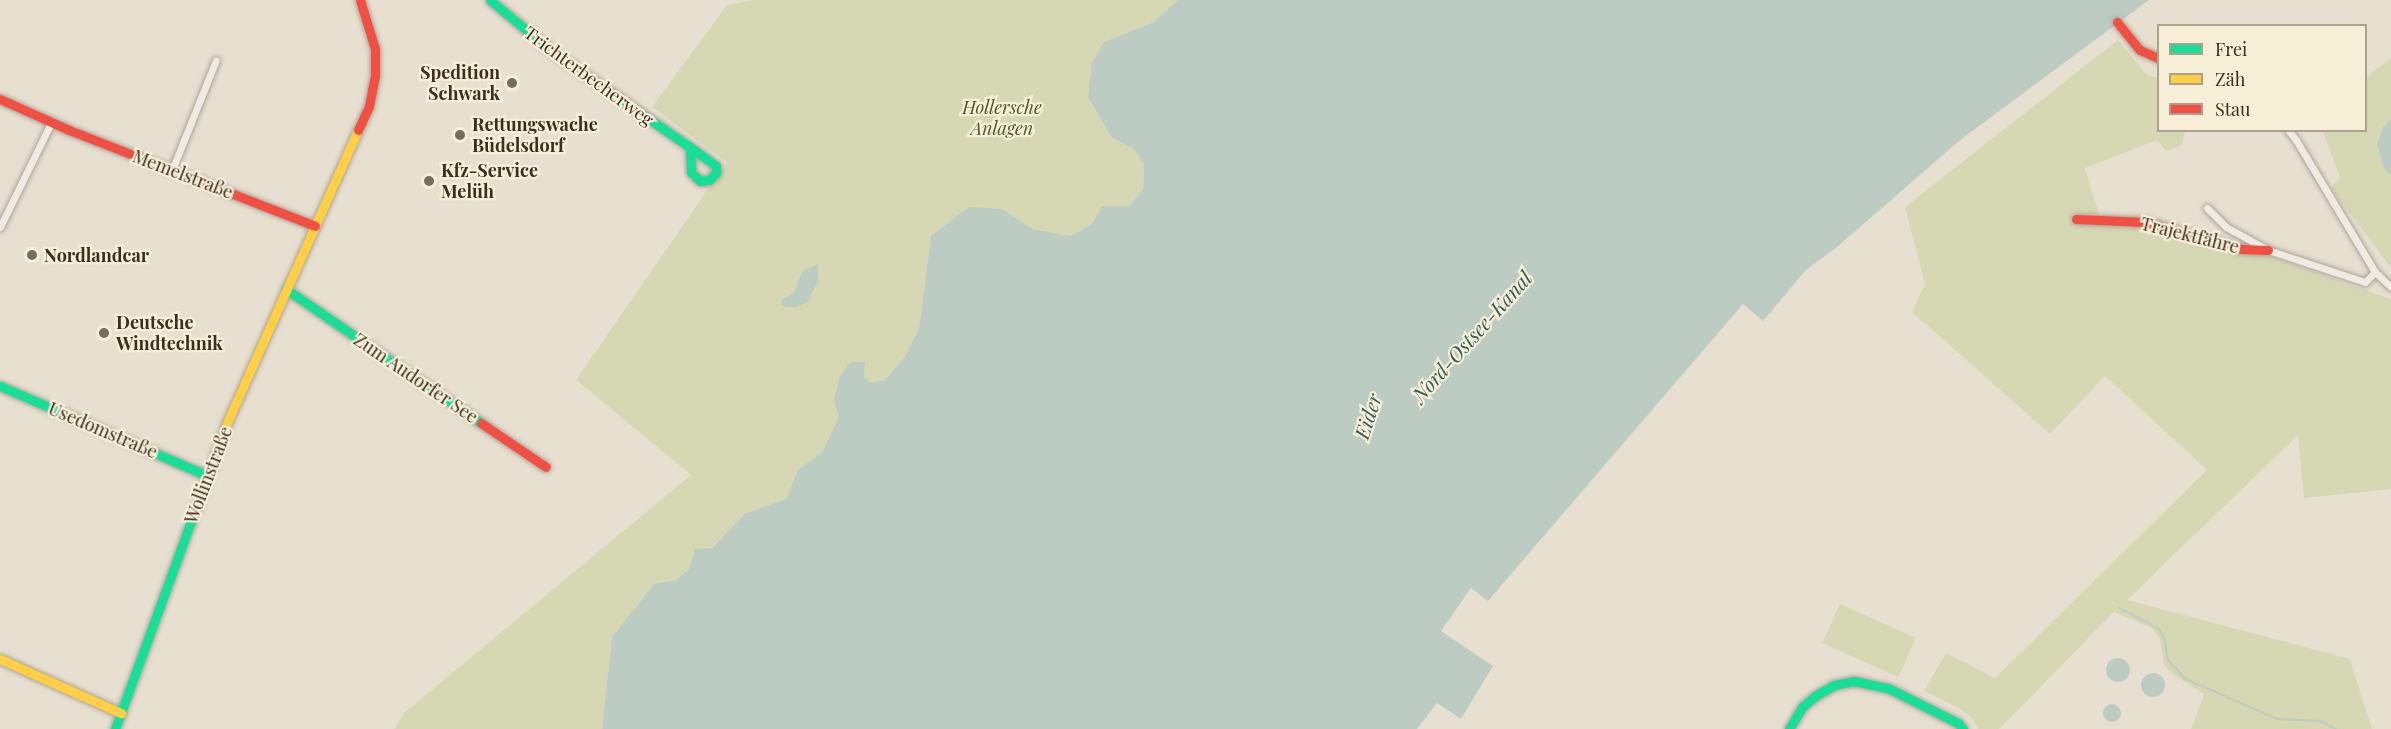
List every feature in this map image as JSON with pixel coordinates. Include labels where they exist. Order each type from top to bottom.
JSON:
[{"type":"street","name":"Wollinstraße","points":[[115,729],[206,475],[286,289],[369,106],[375,76],[375,49],[360,0]]},
{"type":"street","name":"Trichterbecherweg","points":[[491,0],[554,53],[690,147]]},
{"type":"street","points":[[2117,22],[2140,50],[2157,58]]},
{"type":"street","points":[[172,170],[216,60]]},
{"type":"street","name":"Memelstraße","points":[[0,99],[315,226]]},
{"type":"street","points":[[0,227],[52,121]]},
{"type":"street","points":[[2290,132],[2375,272],[2391,287]]},
{"type":"street","name":"Trajektfähre","points":[[2207,208],[2226,227],[2268,250],[2365,282],[2375,272]]},
{"type":"street","name":"Trajektfähre","points":[[2076,219],[2146,222],[2242,249],[2268,250]]},
{"type":"street","name":"Zum Audorfer See","points":[[286,289],[546,467]]},
{"type":"street","name":"Usedomstraße","points":[[0,386],[206,475]]},
{"type":"street","points":[[0,659],[121,713]]},
{"type":"street","points":[[1789,729],[1802,707],[1834,685],[1854,681],[1872,683],[1958,723],[1963,729]]},
{"type":"green space","name":"Hollersche Anlagen","points":[[753,0],[1178,0],[1154,22],[1104,42],[1111,138],[1134,149],[1144,165],[1143,190],[1129,206],[1102,206],[1091,225],[1071,236],[1033,229],[1002,209],[931,236],[919,329],[904,358],[885,380],[871,383],[864,377],[834,401],[839,417],[822,452],[798,470],[786,499],[744,514],[711,548],[695,549],[689,569],[676,580],[654,584],[612,637],[602,729],[394,729],[405,712],[691,475],[576,380],[727,162],[652,107],[727,5]],"holes":[[[793,293],[807,303],[797,307],[782,304],[782,299]]]},
{"type":"green space","points":[[2118,40],[2147,75],[2157,78],[2157,132],[2185,132],[2182,145],[2166,151],[2157,140],[2085,168],[2099,214],[2074,214],[2075,224],[2145,226],[2240,254],[2267,255],[2391,299],[2391,489],[2304,498],[2298,435],[2127,600],[2350,659],[2372,729],[2191,729],[2204,694],[2175,676],[2164,665],[2160,639],[2153,629],[2114,612],[1999,729],[1978,729],[1971,717],[1960,709],[1924,691],[1946,653],[1995,678],[2207,470],[2105,376],[2050,434],[1912,312],[1925,284],[1905,207]]},
{"type":"green space","points":[[2391,58],[2391,119],[2383,127],[2388,175],[2391,177],[2391,268],[2331,188],[2340,178],[2323,132],[2367,132],[2367,76]]},
{"type":"green space","points":[[1840,604],[1916,638],[1898,677],[1823,643]]},
{"type":"water","points":[[1178,0],[2149,0],[1959,141],[1837,247],[1806,270],[1763,321],[1743,304],[1488,601],[1471,588],[1441,631],[1493,666],[1461,719],[1437,703],[1417,729],[602,729],[612,637],[654,584],[676,580],[689,569],[695,549],[712,548],[744,514],[786,499],[798,470],[822,452],[839,417],[834,401],[840,376],[850,362],[865,362],[864,377],[871,383],[885,380],[904,358],[919,329],[931,236],[969,207],[1002,209],[1033,229],[1071,236],[1091,225],[1102,206],[1129,206],[1143,190],[1144,165],[1134,149],[1112,138],[1088,97],[1092,63],[1104,42],[1154,22]]},
{"type":"water","points":[[2391,119],[2391,177],[2383,166],[2377,144],[2383,127]]},
{"type":"water","points":[[818,264],[818,281],[807,303],[797,307],[786,307],[781,304],[782,299],[794,293],[802,272]]},
{"type":"water","points":[[2118,658],[2127,661],[2130,670],[2127,679],[2118,682],[2109,679],[2106,670],[2109,661]]},
{"type":"water","points":[[2153,673],[2162,676],[2165,685],[2162,694],[2153,697],[2144,694],[2141,685],[2144,676]]},
{"type":"water","points":[[2108,704],[2116,704],[2121,709],[2119,720],[2108,722],[2103,717],[2103,709]]},
{"type":"waterway","points":[[2119,608],[2158,628],[2164,637],[2168,660],[2186,679],[2277,719],[2320,721],[2336,729]]},
{"type":"traffic: fast","points":[[490,0],[554,53],[690,147],[716,166],[716,173],[709,180],[700,181],[691,172],[690,147]]},
{"type":"traffic: fast","points":[[286,289],[481,423]]},
{"type":"traffic: fast","points":[[0,386],[206,475]]},
{"type":"traffic: fast","points":[[115,729],[226,425]]},
{"type":"traffic: fast","points":[[1789,729],[1802,707],[1815,696],[1834,685],[1854,681],[1888,688],[1958,723],[1963,729]]},
{"type":"traffic: slow","points":[[226,425],[358,130]]},
{"type":"traffic: slow","points":[[0,659],[121,713]]},
{"type":"traffic: jam","points":[[358,130],[369,106],[375,76],[375,49],[360,0]]},
{"type":"traffic: jam","points":[[2117,22],[2140,50],[2157,58]]},
{"type":"traffic: jam","points":[[0,99],[69,130],[315,226]]},
{"type":"traffic: jam","points":[[2076,219],[2146,222],[2242,249],[2268,250]]},
{"type":"traffic: jam","points":[[481,423],[546,467]]},
{"type":"place","name":"Spedition Schwark","points":[[512,83]]},
{"type":"place","name":"Rettungswache Büdelsdorf","points":[[460,135]]},
{"type":"place","name":"Kfz-Service Melüh","points":[[429,181]]},
{"type":"place","name":"Nordlandcar","points":[[32,255]]},
{"type":"place","name":"Deutsche Windtechnik","points":[[104,333]]},
{"type":"water label","name":"Nord-Ostsee-Kanal","points":[[1471,336]]},
{"type":"water label","name":"Eider","points":[[1367,416]]}]
